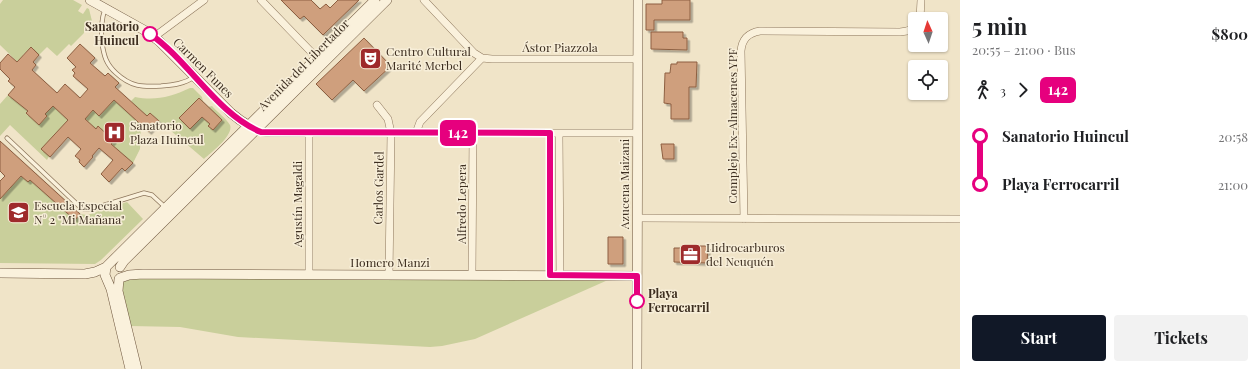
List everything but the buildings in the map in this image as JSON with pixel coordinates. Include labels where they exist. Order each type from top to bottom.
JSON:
[{"type":"main road","name":"Carmen Funes","points":[[90,0],[154,37],[169,50],[231,113],[253,127]]},
{"type":"main road","name":"Avenida del Libertador","points":[[253,127],[317,58],[375,0]]},
{"type":"main road","name":"Avenida del Libertador","points":[[107,266],[168,211],[253,127],[387,0]]},
{"type":"main road","name":"Azucena Maizani","points":[[637,369],[638,0]]},
{"type":"main road","name":"Avenida del Libertador","points":[[120,268],[124,261],[168,211]]},
{"type":"main road","points":[[0,273],[85,274],[95,272],[114,264],[120,268],[122,274],[119,279],[118,291],[136,369]]},
{"type":"main road","points":[[107,266],[104,273],[107,279],[130,369]]},
{"type":"main road","name":"Homero Manzi","points":[[120,268],[143,274]]},
{"type":"main road","points":[[85,274],[113,281],[119,279]]},
{"type":"main road","name":"Homero Manzi","points":[[119,279],[128,275],[143,274],[637,276]]},
{"type":"street","points":[[189,0],[194,7]]},
{"type":"street","points":[[154,37],[204,0]]},
{"type":"street","points":[[261,0],[317,58]]},
{"type":"street","points":[[416,133],[420,122],[482,58],[474,53],[424,0]]},
{"type":"street","points":[[920,12],[921,0]]},
{"type":"street","name":"Complejo Ex-Almacenes YPF","points":[[744,219],[741,51],[743,41],[746,37],[760,31],[900,32],[908,30]]},
{"type":"street","name":"Ástor Piazzola","points":[[482,58],[638,59]]},
{"type":"street","name":"Carlos Gardel","points":[[377,105],[388,119],[391,133],[389,275]]},
{"type":"street","points":[[253,127],[268,133],[638,133]]},
{"type":"street","name":"Agustín Magaldi","points":[[308,274],[309,133]]},
{"type":"street","name":"Alfredo Lepera","points":[[472,275],[473,133]]},
{"type":"street","points":[[550,133],[555,275]]},
{"type":"street","points":[[555,275],[559,133]]},
{"type":"street","points":[[637,218],[960,219]]},
{"type":"lane","points":[[105,8],[102,18],[104,56],[107,64],[122,79],[129,83],[138,85],[159,86],[181,83],[194,76]]},
{"type":"lane","points":[[7,138],[84,209],[92,209],[144,193],[155,197],[168,211]]},
{"type":"green space","points":[[3,0],[73,0],[82,5],[78,11],[83,14],[87,8],[89,9],[92,21],[84,28],[84,33],[71,46],[69,44],[57,56],[47,47],[39,55],[31,47],[23,55],[25,69],[0,45],[0,4]]},
{"type":"green space","points":[[31,86],[21,105],[28,111],[26,113],[38,124],[47,116],[45,114],[53,106],[68,120],[47,160],[10,125],[0,136],[0,104],[8,95],[17,102]]},
{"type":"green space","points":[[193,88],[202,97],[203,102],[208,107],[212,106],[230,125],[229,134],[226,138],[204,159],[150,113],[147,116],[131,101],[135,97],[149,99],[163,97],[176,94]]},
{"type":"green space","points":[[108,94],[141,124],[140,149],[133,163],[111,144],[114,141],[99,127],[96,129],[85,119],[93,110],[100,116],[108,106]]},
{"type":"green space","points":[[36,173],[38,176],[32,182],[58,205],[63,199],[66,201],[61,207],[75,220],[80,214],[87,215],[127,202],[143,219],[95,264],[0,263],[0,199],[21,176],[28,181]]},
{"type":"green space","points":[[129,278],[608,280],[475,339],[430,347],[238,337],[180,327],[130,326],[121,289],[123,281]]},
{"type":"bus line","name":"142","points":[[150,34],[169,50],[234,116],[261,132],[550,133],[550,275],[637,276],[637,301]]},
{"type":"place","name":"Sanatorio Huincul","points":[[150,34]]},
{"type":"place","name":"Centro Cultural Marité Merbel","points":[[370,59]]},
{"type":"place","name":"Sanatorio Plaza Huincul","points":[[115,133]]},
{"type":"place","name":"Escuela Especial N° 2 \"Mi Mañana\"","points":[[18,213]]},
{"type":"place","name":"Hidrocarburos del Neuquén","points":[[691,255]]},
{"type":"place","name":"Playa Ferrocarril","points":[[637,301]]}]
